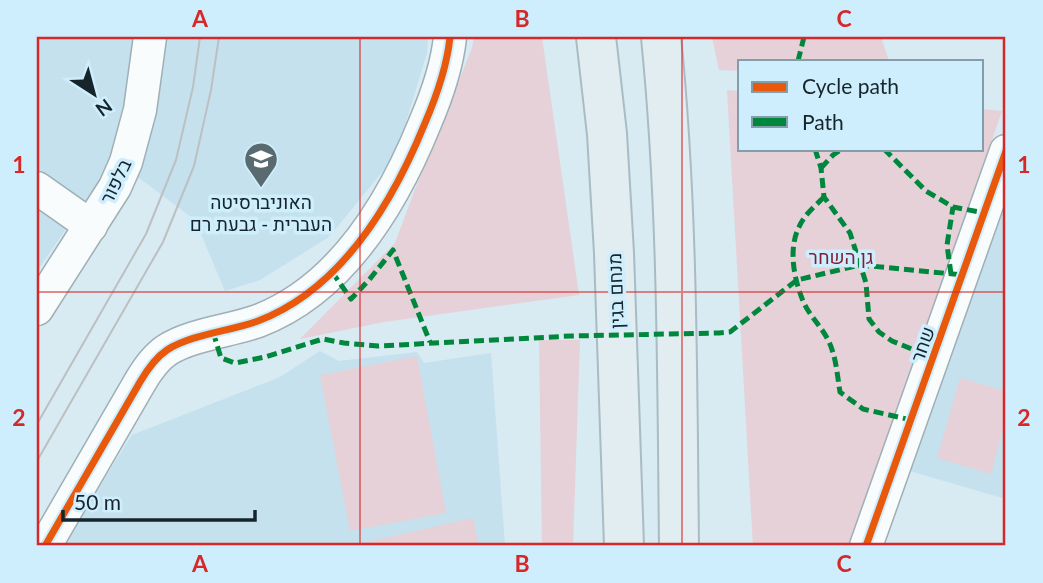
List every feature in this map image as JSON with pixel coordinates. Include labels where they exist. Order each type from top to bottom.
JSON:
[{"type":"highway","name":"מנחם בגין","points":[[596,37],[607,134],[614,253],[624,546]]},
{"type":"highway","points":[[661,37],[674,219],[679,546]]},
{"type":"highway","points":[[677,381],[689,546]]},
{"type":"highway","points":[[615,546],[620,430]]},
{"type":"street","name":"בלפור","points":[[37,309],[115,187],[126,162],[141,110],[150,37]]},
{"type":"street","points":[[46,546],[139,382],[158,358],[168,349],[182,343],[258,321],[302,298],[332,272],[360,240],[388,199],[414,150],[435,100],[448,55],[450,37]]},
{"type":"street","name":"שחר","points":[[866,546],[1006,151]]},
{"type":"street","points":[[37,188],[91,226]]},
{"type":"shaded area","name":"האוניברסיטה העברית - גבעת רם","points":[[37,37],[428,37],[427,53],[396,155],[329,237],[260,280],[225,291],[195,220],[114,159],[37,271]]},
{"type":"shaded area","points":[[1006,203],[1006,499],[906,470]]},
{"type":"shaded area","points":[[320,351],[339,361],[417,352],[424,363],[491,353],[505,546],[62,546],[132,435],[280,377]]},
{"type":"green space","points":[[474,37],[542,37],[579,295],[384,322],[300,339],[395,243]]},
{"type":"green space","points":[[712,37],[881,37],[889,60],[738,60],[738,71],[719,70]]},
{"type":"green space","name":"גן השחר","points":[[727,90],[738,91],[738,150],[984,150],[984,109],[1002,111],[938,296],[868,546],[753,546]]},
{"type":"green space","points":[[539,340],[580,340],[573,546],[542,546]]},
{"type":"green space","points":[[417,356],[446,513],[350,531],[320,375]]},
{"type":"green space","points":[[960,378],[1006,391],[1006,417],[991,474],[937,458]]},
{"type":"green space","points":[[473,518],[479,546],[362,546],[362,543]]},
{"type":"tram line","points":[[37,424],[146,234],[176,160],[193,87],[200,37]]},
{"type":"tram line","points":[[37,461],[163,242],[194,166],[211,90],[219,37]]},
{"type":"marked path","points":[[798,60],[804,37]]},
{"type":"marked path","points":[[815,150],[821,168],[824,197],[850,233],[866,283],[869,319],[879,332],[892,341],[934,358]]},
{"type":"marked path","points":[[821,168],[840,150]]},
{"type":"marked path","points":[[885,150],[926,191],[953,207],[985,213]]},
{"type":"marked path","points":[[824,197],[804,219],[794,245],[795,274],[803,301],[830,344],[840,392],[863,409],[911,420]]},
{"type":"marked path","points":[[951,274],[947,245],[953,207]]},
{"type":"marked path","points":[[332,272],[351,299],[393,250],[430,342]]},
{"type":"marked path","points":[[213,332],[221,358],[235,363],[265,357],[323,339],[378,346],[571,336],[719,333],[730,332],[797,280],[860,265],[963,275]]},
{"type":"cycle path","points":[[45,546],[143,378],[159,357],[188,340],[258,321],[288,307],[315,288],[361,240],[380,212],[412,153],[437,91],[447,59],[450,37]]},
{"type":"cycle path","points":[[866,546],[1006,151]]},
{"type":"place","name":"האוניברסיטה העברית - גבעת רם","points":[[261,189]]}]
